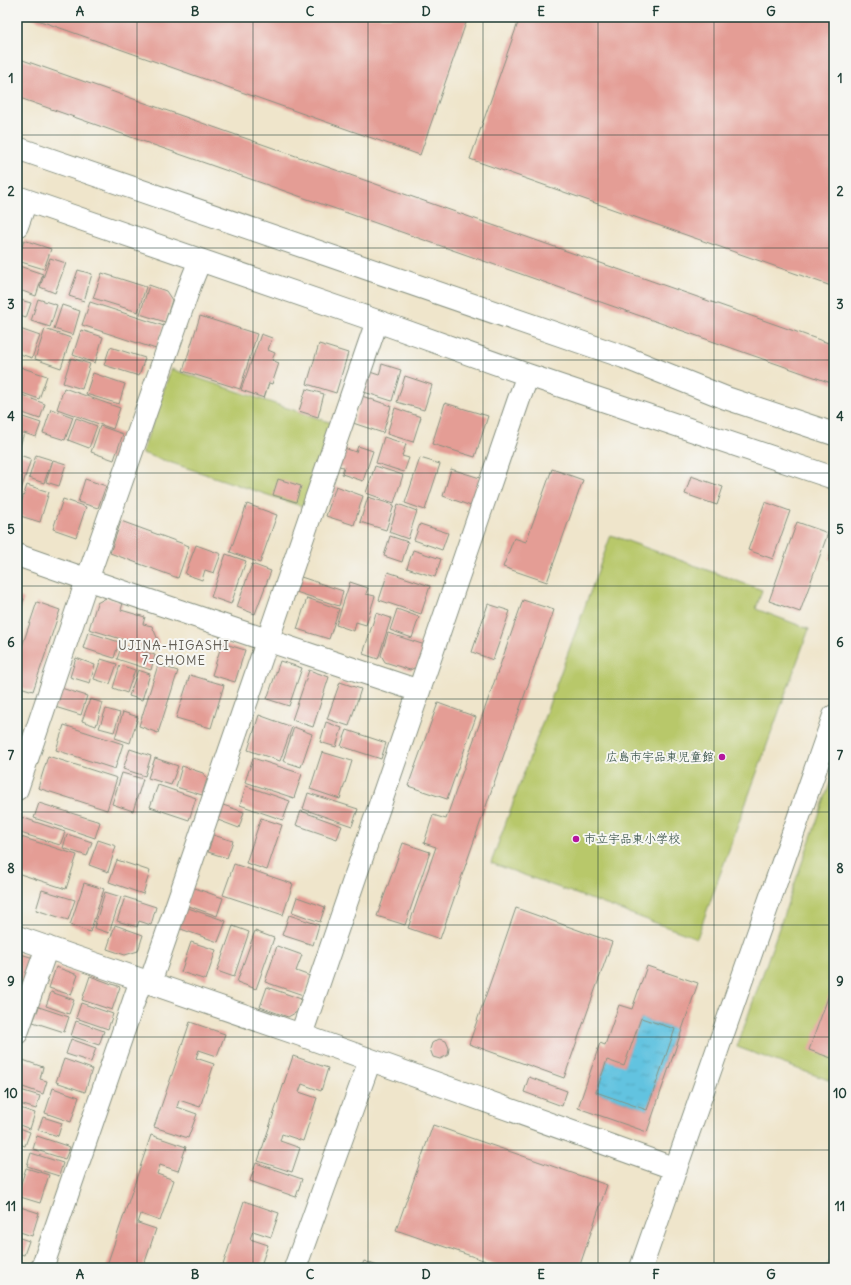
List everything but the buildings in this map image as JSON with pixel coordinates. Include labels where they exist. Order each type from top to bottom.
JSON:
[{"type":"street","points":[[17,148],[616,354],[726,398],[834,434]]},
{"type":"street","points":[[17,226],[22,199],[377,321],[528,375],[834,478]]},
{"type":"street","points":[[17,789],[87,580],[200,260]]},
{"type":"street","points":[[42,1268],[146,982],[377,321]]},
{"type":"street","points":[[301,1035],[528,375]]},
{"type":"street","points":[[17,555],[87,580],[419,691]]},
{"type":"street","points":[[641,1268],[834,716]]},
{"type":"street","points":[[17,937],[301,1035],[676,1169]]},
{"type":"street","points":[[17,1033],[47,947]]},
{"type":"street","points":[[295,1268],[370,1060]]},
{"type":"green space","points":[[171,369],[332,423],[304,507],[142,453]]},
{"type":"green space","points":[[611,535],[762,590],[756,609],[809,629],[697,938],[491,863]]},
{"type":"green space","points":[[834,772],[834,1082],[737,1047]]},
{"type":"green space","points":[[834,1248],[834,1268],[827,1268],[827,1267]]},
{"type":"water","points":[[641,1018],[675,1029],[647,1110],[596,1092],[607,1060],[624,1065]]},
{"type":"place","name":"広島市宇品東児童館","points":[[722,757]]},
{"type":"place","name":"市立宇品東小学校","points":[[576,839]]},
{"type":"district","name":"UJINA-HIGASHI 7-CHOME","points":[[174,652]]}]
